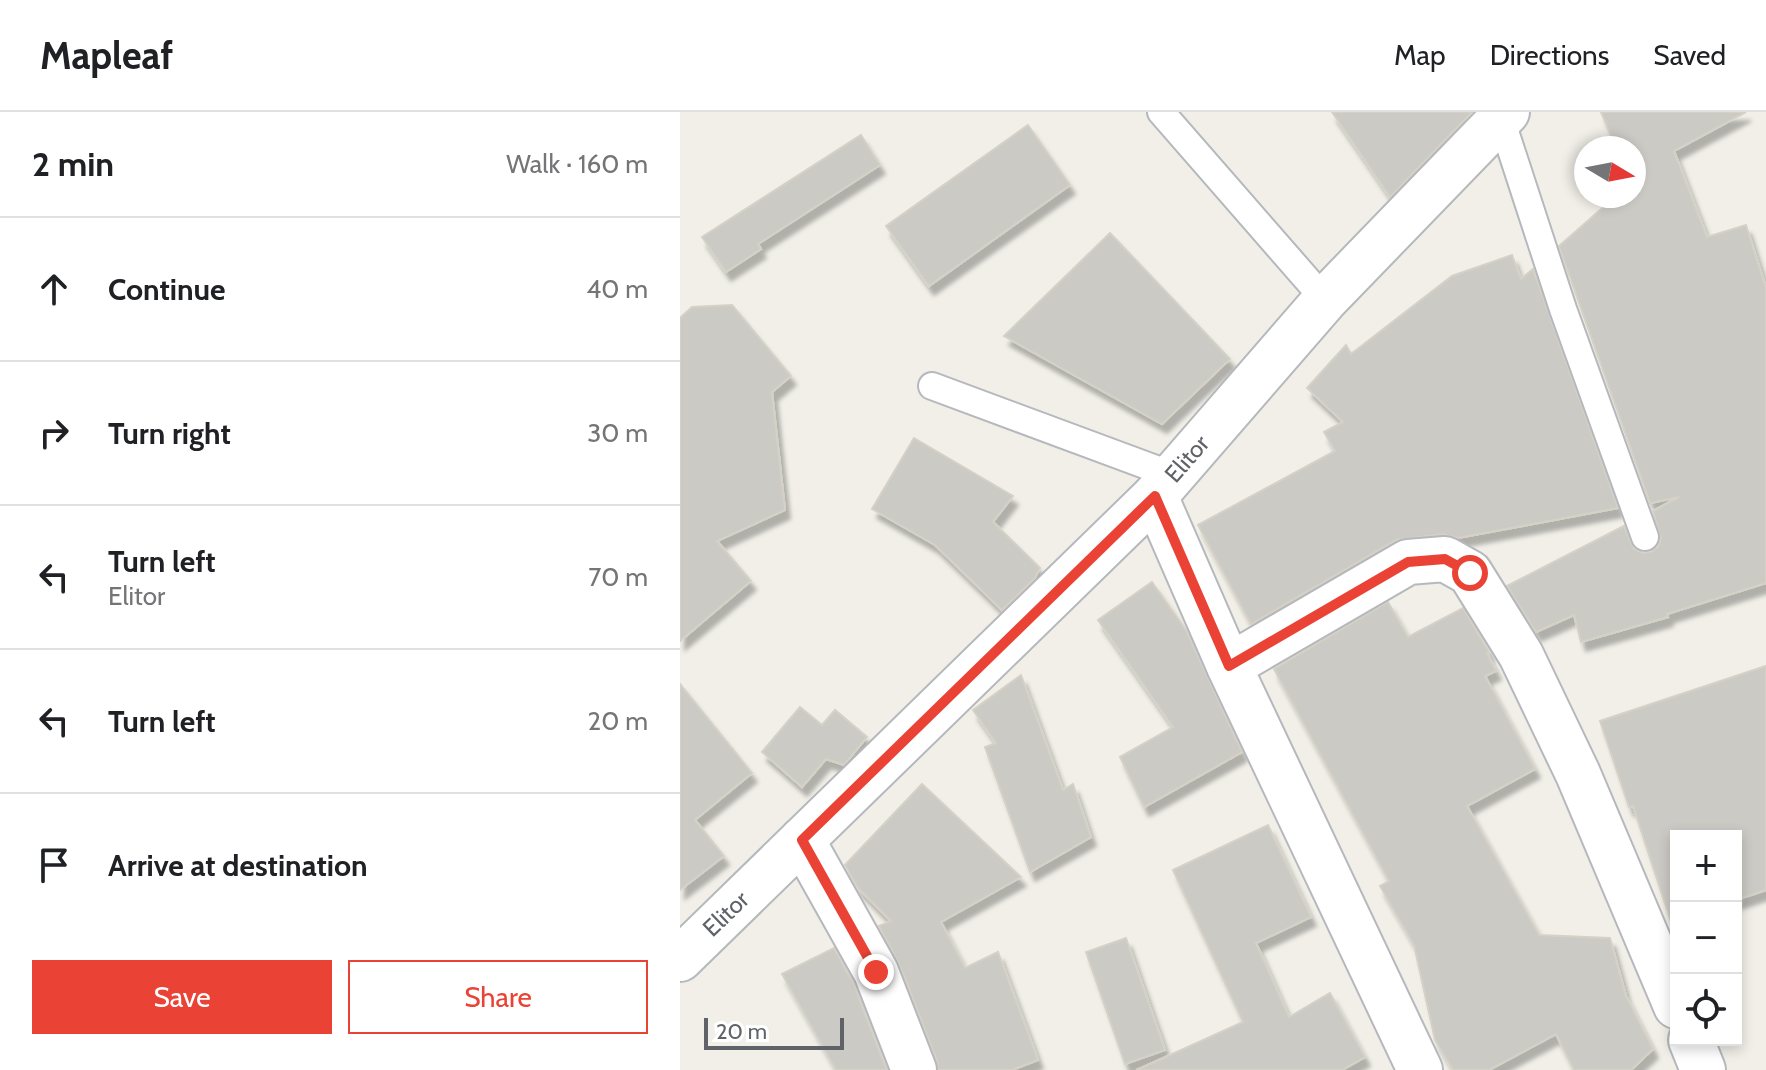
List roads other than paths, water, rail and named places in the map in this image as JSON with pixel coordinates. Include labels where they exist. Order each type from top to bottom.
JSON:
[{"type":"street","name":"Elitor","points":[[680,959],[1164,486],[1325,300],[1504,116]]},
{"type":"street","points":[[1164,486],[1229,666],[1420,1070]]},
{"type":"street","points":[[1229,666],[1408,562],[1445,559],[1470,573],[1534,681],[1578,774],[1670,992]]},
{"type":"street","points":[[802,840],[876,972],[914,1070]]},
{"type":"street","points":[[1693,1046],[1703,1070]]},
{"type":"lane","points":[[1161,112],[1325,300]]},
{"type":"lane","points":[[1504,116],[1563,309],[1645,537]]},
{"type":"lane","points":[[932,386],[1164,486]]}]
